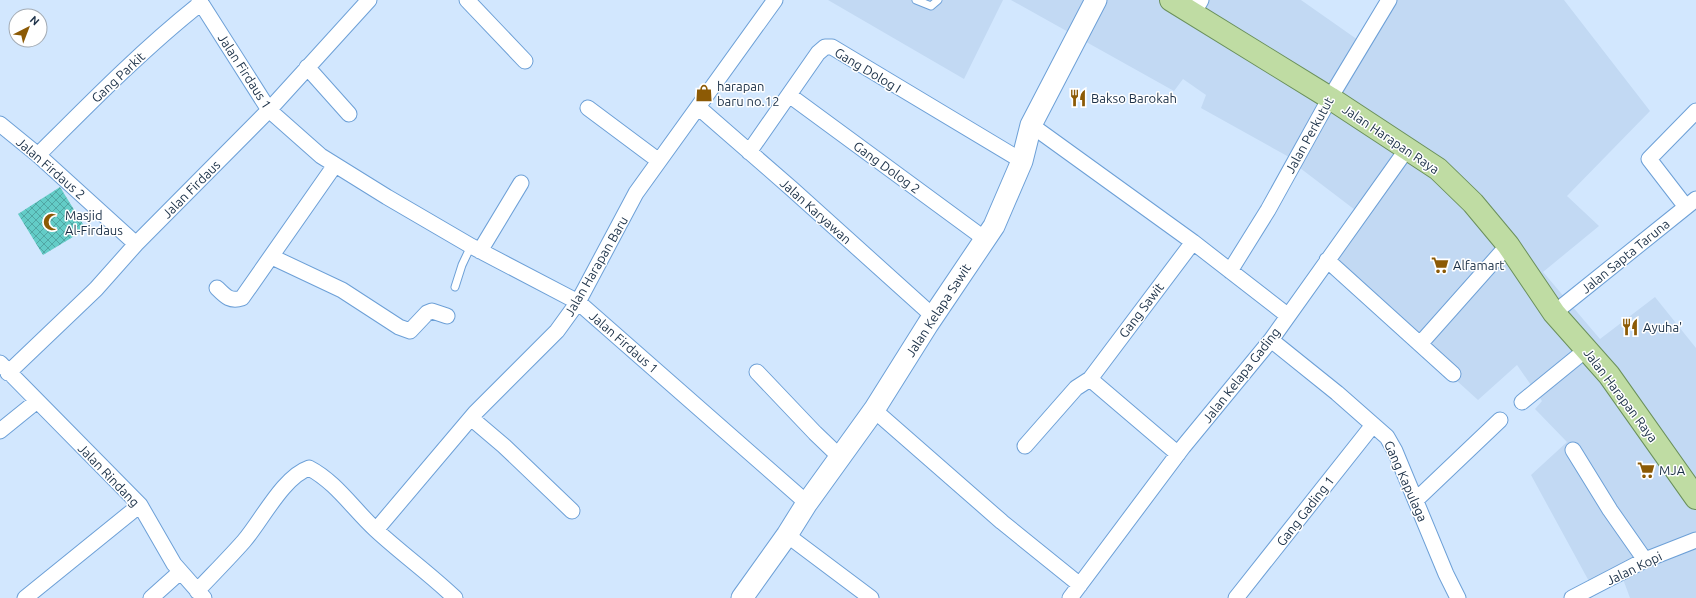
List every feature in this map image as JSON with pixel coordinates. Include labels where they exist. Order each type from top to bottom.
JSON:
[{"type":"main road","name":"Jalan Kelapa Sawit","points":[[742,598],[787,535],[807,503],[874,410],[933,316],[994,226],[1022,161],[1032,125],[1096,0]]},
{"type":"main road","name":"Jalan Harapan Raya","points":[[1171,0],[1197,7],[1330,98],[1438,169],[1473,203],[1508,245],[1554,313],[1609,375],[1696,498]]},
{"type":"street","name":"Jalan Firdaus","points":[[4,368],[96,289],[136,244],[269,110],[369,0]]},
{"type":"street","points":[[467,0],[525,61]]},
{"type":"street","name":"Jalan Harapan Baru","points":[[376,530],[471,418],[557,331],[578,302],[636,193],[775,0]]},
{"type":"street","name":"Jalan Perkutut","points":[[1230,271],[1268,210],[1330,98],[1389,0]]},
{"type":"street","name":"Jalan Firdaus 1","points":[[200,2],[269,110],[321,156],[387,197],[476,249],[578,302],[807,503]]},
{"type":"street","name":"Gang Parkit","points":[[38,155],[97,96],[200,2]]},
{"type":"street","name":"Gang Dolog I","points":[[749,152],[818,53],[825,47],[832,47],[1022,161]]},
{"type":"street","points":[[308,67],[349,114]]},
{"type":"street","name":"Gang Dolog 2","points":[[789,95],[985,239]]},
{"type":"street","name":"Jalan Karyawan","points":[[698,107],[933,316]]},
{"type":"street","points":[[588,108],[659,161]]},
{"type":"street","points":[[1691,203],[1649,159],[1696,111]]},
{"type":"street","name":"Jalan Firdaus 2","points":[[0,124],[38,155],[136,244]]},
{"type":"street","points":[[1032,125],[1193,242],[1287,315]]},
{"type":"street","name":"Jalan Kelapa Gading","points":[[1070,598],[1178,454],[1271,340],[1287,315],[1408,149]]},
{"type":"street","points":[[217,288],[229,299],[235,301],[242,298],[335,165]]},
{"type":"street","points":[[476,249],[521,183]]},
{"type":"street","name":"Jalan Sapta Taruna","points":[[1554,313],[1691,203]]},
{"type":"street","name":"Gang Sawit","points":[[1025,446],[1076,388],[1090,379],[1193,242]]},
{"type":"street","points":[[1420,344],[1508,245]]},
{"type":"street","points":[[272,257],[342,290],[399,327],[410,331],[427,313],[432,311],[447,316]]},
{"type":"street","points":[[1327,260],[1453,374]]},
{"type":"street","name":"Gang Kapulaga","points":[[1271,340],[1387,437],[1417,499],[1432,541],[1458,598]]},
{"type":"street","points":[[1522,402],[1587,349]]},
{"type":"street","name":"Jalan Rindang","points":[[4,368],[140,505],[180,572],[201,594]]},
{"type":"street","points":[[757,372],[810,428],[840,457]]},
{"type":"street","points":[[1090,379],[1178,454]]},
{"type":"street","points":[[0,431],[37,401]]},
{"type":"street","points":[[874,410],[1002,522],[1080,585]]},
{"type":"street","points":[[471,418],[504,446],[572,511]]},
{"type":"street","points":[[1417,499],[1500,420]]},
{"type":"street","name":"Gang Gading 1","points":[[1236,598],[1373,425]]},
{"type":"street","points":[[1573,450],[1610,510],[1645,560]]},
{"type":"street","points":[[201,594],[288,482],[299,471],[309,468],[323,475],[376,530],[433,577],[455,598]]},
{"type":"street","points":[[25,598],[140,505]]},
{"type":"street","points":[[787,535],[871,598]]},
{"type":"street","name":"Jalan Kopi","points":[[1572,598],[1645,560],[1696,540]]},
{"type":"street","points":[[151,598],[180,572]]},
{"type":"lane","points":[[916,0],[931,6],[938,0]]},
{"type":"lane","points":[[455,287],[462,265],[476,249]]},
{"type":"shaded area","points":[[828,0],[1003,0],[964,79]]},
{"type":"shaded area","points":[[1011,0],[1301,0],[1358,40],[1383,0],[1564,0],[1650,111],[1567,196],[1599,226],[1543,272],[1600,339],[1655,297],[1696,348],[1696,598],[1630,598],[1623,579],[1591,585],[1531,475],[1567,442],[1535,409],[1542,401],[1517,365],[1478,400],[1328,264],[1363,216],[1300,168],[1289,157],[1201,108],[1206,95],[1183,79],[1174,91]]},
{"type":"building","name":"Masjid Al-Firdaus","points":[[60,187],[86,229],[43,255],[18,214]]},
{"type":"place","name":"harapan baru no.12","points":[[704,93]]},
{"type":"place","name":"Bakso Barokah","points":[[1078,98]]},
{"type":"place","name":"Masjid Al-Firdaus","points":[[52,222]]},
{"type":"place","name":"Alfamart","points":[[1440,265]]},
{"type":"place","name":"Ayuha'","points":[[1630,327]]},
{"type":"place","name":"MJA","points":[[1646,470]]}]
